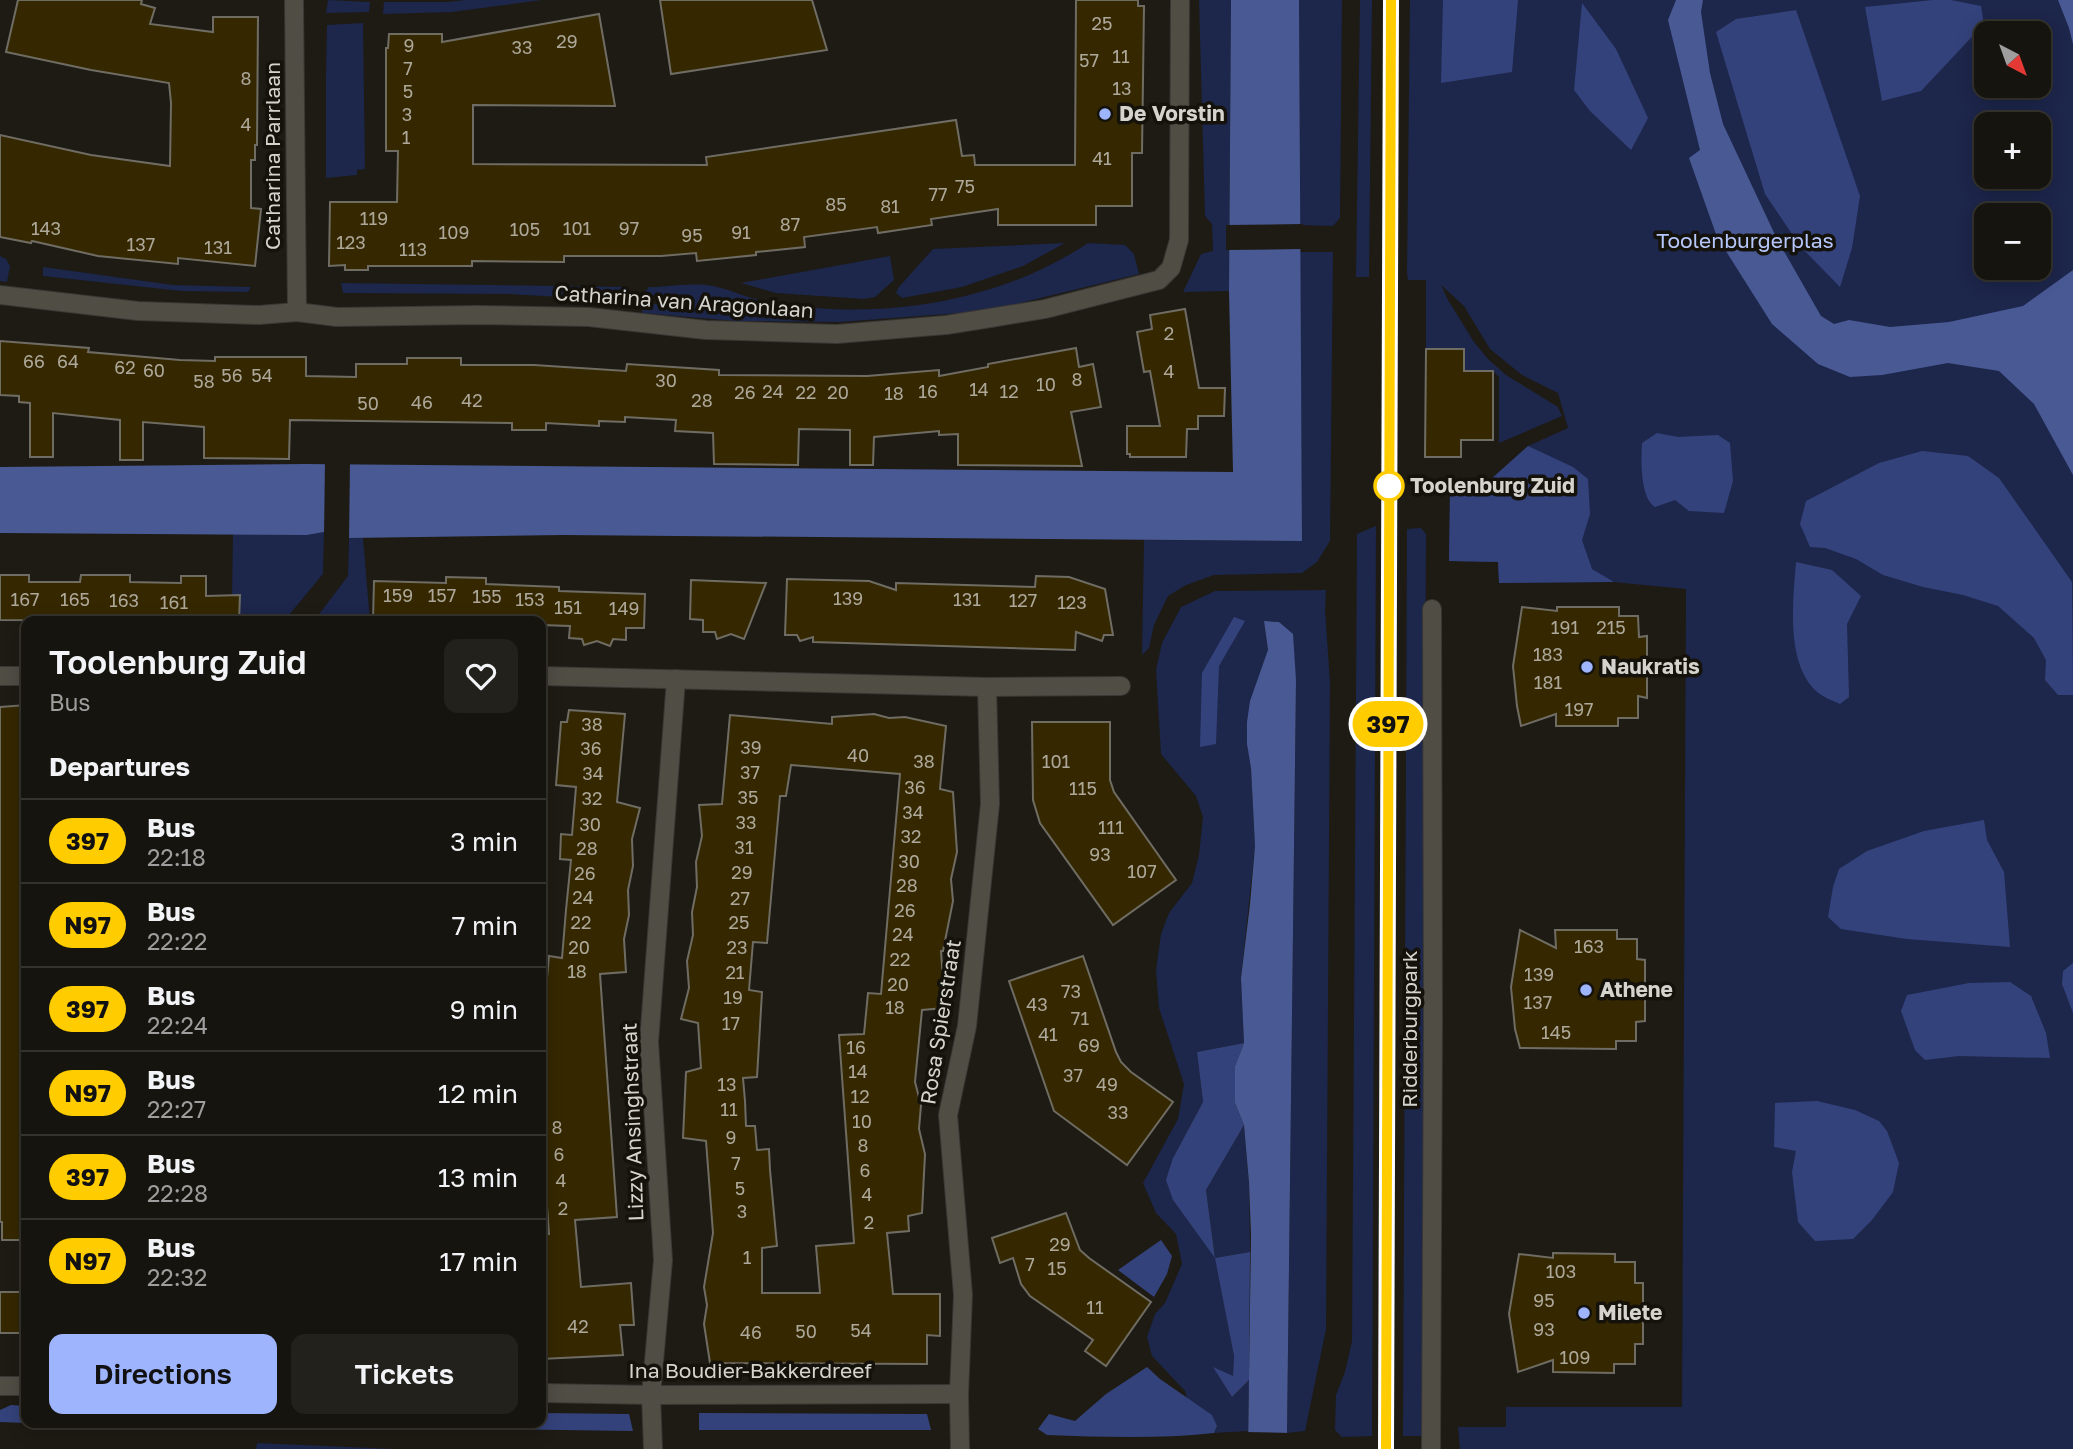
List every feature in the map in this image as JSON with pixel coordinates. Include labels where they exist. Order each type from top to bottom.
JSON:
[{"type":"street","name":"Catharina Parrlaan","points":[[294,0],[297,312]]},
{"type":"street","name":"Catharina van Aragonlaan","points":[[0,296],[138,311],[259,315],[297,312],[337,317],[589,317],[706,330],[837,334],[946,324],[1045,309],[1159,280],[1171,268],[1178,240],[1180,0]]},
{"type":"street","name":"Ridderburgpark","points":[[1431,1449],[1432,609]]},
{"type":"street","points":[[0,676],[21,676]]},
{"type":"street","points":[[546,676],[987,687],[1121,685]]},
{"type":"street","name":"Lizzy Ansinghstraat","points":[[653,1449],[652,1395],[663,1260],[649,1042],[676,679]]},
{"type":"street","name":"Rosa Spierstraat","points":[[960,1449],[963,1295],[948,1115],[967,1026],[990,804],[987,687]]},
{"type":"street","points":[[0,1386],[21,1386]]},
{"type":"street","name":"Ina Boudier-Bakkerdreef","points":[[546,1393],[959,1394]]},
{"type":"green space","points":[[328,0],[370,2],[369,12],[326,13]]},
{"type":"green space","points":[[542,0],[452,12],[383,14],[384,2]]},
{"type":"green space","points":[[1199,0],[1231,0],[1229,291],[1183,292],[1201,254],[1213,251],[1212,224],[1205,216]]},
{"type":"green space","points":[[1299,0],[1342,0],[1340,218],[1333,226],[1300,225]]},
{"type":"green space","points":[[1360,0],[1372,0],[1369,277],[1356,277]]},
{"type":"green space","name":"Toolenburgerplas","points":[[1410,0],[2073,0],[2073,1449],[1460,1449],[1458,1427],[1506,1427],[1506,1407],[1682,1407],[1686,589],[1613,582],[1499,583],[1498,562],[1449,561],[1450,490],[1490,480],[1528,446],[1568,428],[1558,393],[1522,375],[1490,349],[1464,306],[1441,285],[1474,342],[1488,359],[1506,375],[1558,407],[1562,416],[1499,443],[1499,377],[1493,371],[1464,371],[1426,349],[1426,280],[1408,280]]},
{"type":"green space","points":[[363,23],[365,169],[357,170],[357,175],[326,178],[327,25]]},
{"type":"green space","points":[[1065,243],[1023,266],[962,287],[902,298],[896,293],[933,249]]},
{"type":"green space","points":[[1088,243],[1125,245],[1134,254],[1139,274],[987,311],[840,322],[736,321],[642,313],[643,304],[658,304],[660,296],[643,294],[649,287],[690,285],[713,286],[757,300],[805,307],[847,310],[932,303],[1013,281],[1052,264]]},
{"type":"green space","points":[[1300,252],[1333,252],[1330,541],[1317,562],[1302,573],[1214,575],[1186,585],[1168,596],[1154,625],[1149,648],[1142,655],[1144,540],[1302,541]]},
{"type":"green space","points":[[0,256],[6,259],[10,266],[7,282],[0,281]]},
{"type":"green space","points":[[890,256],[894,280],[875,297],[864,299],[776,293],[741,283]]},
{"type":"green space","points":[[43,267],[173,285],[251,287],[248,292],[181,291],[43,276]]},
{"type":"green space","points":[[341,283],[627,287],[628,301],[509,294],[343,293]]},
{"type":"green space","points":[[1376,526],[1372,1436],[1342,1437],[1335,1430],[1336,1395],[1352,1341],[1357,534]]},
{"type":"green space","points":[[1421,528],[1426,534],[1422,1436],[1403,1436],[1407,529]]},
{"type":"green space","points":[[324,532],[323,574],[288,616],[240,616],[240,596],[232,596],[233,534],[307,535]]},
{"type":"green space","points":[[349,538],[363,538],[370,616],[318,616],[348,576]]},
{"type":"green space","points":[[1326,590],[1330,683],[1326,1329],[1305,1431],[1287,1433],[1296,680],[1279,622],[1264,621],[1268,650],[1251,768],[1255,846],[1241,978],[1244,1043],[1197,1052],[1203,1102],[1173,1158],[1173,1200],[1215,1257],[1206,1190],[1244,1125],[1249,1185],[1250,1252],[1216,1258],[1234,1356],[1233,1377],[1214,1368],[1232,1397],[1249,1380],[1248,1431],[1214,1433],[1217,1426],[1187,1399],[1185,1391],[1152,1356],[1147,1337],[1155,1314],[1165,1303],[1182,1264],[1176,1234],[1156,1213],[1143,1183],[1178,1119],[1184,1084],[1159,1008],[1156,970],[1161,934],[1169,913],[1192,883],[1199,855],[1203,817],[1196,796],[1161,754],[1156,670],[1162,643],[1181,607],[1215,591]]},
{"type":"green space","points":[[257,1443],[395,1449],[256,1449]]},
{"type":"shaded area","points":[[1231,0],[1299,0],[1302,541],[563,535],[349,538],[324,532],[307,535],[0,533],[0,467],[305,464],[1233,472],[1229,291]]},
{"type":"shaded area","points":[[1443,0],[1518,0],[1512,72],[1441,83]]},
{"type":"shaded area","points":[[1676,0],[1703,0],[1701,12],[1710,73],[1723,124],[1777,239],[1821,316],[1834,324],[1849,320],[1890,327],[1949,322],[2023,306],[2073,270],[2073,475],[2034,404],[1999,371],[1948,363],[1882,375],[1850,377],[1818,364],[1772,324],[1717,237],[1689,158],[1700,150],[1668,20]]},
{"type":"shaded area","points":[[1951,0],[1981,6],[1984,21],[1974,21],[1974,35],[1921,91],[1882,101],[1865,7]]},
{"type":"shaded area","points":[[2058,0],[2073,0],[2073,44],[2069,28]]},
{"type":"shaded area","points":[[1582,3],[1616,49],[1648,118],[1631,150],[1590,111],[1574,90]]},
{"type":"shaded area","points":[[1796,10],[1860,196],[1852,248],[1840,287],[1800,246],[1765,194],[1716,32],[1736,19]]},
{"type":"shaded area","points":[[1657,433],[1678,437],[1718,435],[1730,443],[1733,481],[1724,513],[1689,511],[1675,500],[1655,507],[1650,502],[1642,478],[1642,443]]},
{"type":"shaded area","points":[[1528,446],[1573,467],[1588,479],[1590,514],[1582,540],[1592,569],[1614,582],[1499,583],[1498,562],[1449,561],[1450,490],[1490,480]]},
{"type":"shaded area","points":[[1922,451],[1968,456],[1999,478],[2072,582],[2073,695],[2058,695],[2045,680],[2046,660],[2034,638],[1998,606],[1883,575],[1856,559],[1825,548],[1810,547],[1800,524],[1806,501],[1879,463]]},
{"type":"shaded area","points":[[1796,562],[1832,570],[1861,596],[1847,624],[1849,697],[1840,704],[1820,694],[1801,668],[1796,651],[1793,614]]},
{"type":"shaded area","points":[[1234,617],[1245,621],[1219,666],[1216,744],[1200,747],[1202,673]]},
{"type":"shaded area","points":[[1264,621],[1279,622],[1293,634],[1296,680],[1285,1449],[1248,1449],[1251,1235],[1244,1125],[1235,1103],[1235,1066],[1244,1043],[1241,978],[1255,846],[1247,722],[1250,701],[1268,650]]},
{"type":"shaded area","points":[[1984,820],[1987,840],[2004,872],[2010,947],[1907,939],[1841,929],[1828,917],[1839,869],[1867,851],[1924,831]]},
{"type":"shaded area","points":[[2073,963],[2073,1013],[2062,984],[2063,971]]},
{"type":"shaded area","points":[[2010,982],[2031,996],[2046,1033],[2050,1058],[1959,1056],[1925,1060],[1915,1050],[1901,1011],[1907,995],[1969,983]]},
{"type":"shaded area","points":[[1244,1043],[1235,1066],[1235,1103],[1244,1125],[1206,1190],[1215,1258],[1173,1200],[1166,1180],[1173,1158],[1203,1102],[1197,1052]]},
{"type":"shaded area","points":[[1817,1101],[1855,1110],[1879,1121],[1887,1131],[1899,1163],[1893,1192],[1872,1220],[1853,1239],[1815,1241],[1798,1222],[1792,1172],[1796,1151],[1774,1147],[1775,1103]]},
{"type":"shaded area","points":[[1161,1240],[1172,1256],[1167,1274],[1154,1297],[1118,1270]]},
{"type":"shaded area","points":[[1250,1252],[1249,1380],[1232,1397],[1213,1367],[1233,1376],[1234,1356],[1215,1258]]},
{"type":"shaded area","points":[[1147,1367],[1212,1415],[1217,1426],[1214,1433],[1151,1437],[1089,1436],[1047,1435],[1038,1429],[1049,1414],[1075,1421],[1106,1394]]},
{"type":"shaded area","points":[[11,1405],[21,1406],[21,1423],[0,1422],[0,1410]]},
{"type":"shaded area","points":[[546,1413],[629,1414],[633,1431],[406,1428],[546,1428]]},
{"type":"shaded area","points":[[699,1413],[927,1414],[931,1430],[699,1430]]},
{"type":"pier","points":[[1303,224],[1303,249],[1226,250],[1226,225]]},
{"type":"pier","points":[[325,461],[350,461],[349,542],[324,536]]},
{"type":"pier","points":[[1244,1432],[1291,1433],[1289,1449],[1244,1449]]},
{"type":"building","points":[[18,0],[142,0],[141,4],[155,8],[150,24],[213,32],[213,17],[258,17],[257,145],[255,160],[251,160],[251,208],[261,209],[255,266],[178,258],[178,264],[98,256],[32,241],[31,243],[0,237],[0,135],[91,155],[170,166],[169,83],[6,52]]},
{"type":"building","points":[[660,0],[812,0],[827,50],[671,74]]},
{"type":"building","points":[[1076,0],[1138,0],[1138,6],[1144,6],[1142,153],[1132,153],[1132,206],[1096,206],[1096,225],[998,225],[998,209],[931,219],[932,225],[878,233],[877,227],[804,237],[805,247],[697,261],[696,253],[661,256],[564,256],[564,262],[472,261],[472,266],[368,266],[368,270],[345,270],[345,265],[329,266],[330,202],[397,202],[398,151],[386,151],[386,48],[389,34],[442,34],[442,42],[599,14],[615,106],[473,105],[473,164],[707,165],[706,157],[956,120],[962,156],[974,155],[975,165],[1075,165]]},
{"type":"building","points":[[1185,309],[1199,388],[1225,388],[1224,416],[1198,416],[1198,429],[1187,429],[1186,457],[1130,457],[1130,454],[1127,454],[1127,426],[1160,426],[1150,371],[1144,372],[1137,332],[1152,329],[1150,315]]},
{"type":"building","points":[[0,341],[89,348],[88,352],[180,360],[215,361],[215,357],[306,357],[306,376],[356,377],[356,364],[407,364],[407,358],[461,358],[461,365],[534,365],[626,371],[627,364],[719,370],[719,375],[867,376],[939,370],[939,376],[1076,348],[1079,367],[1093,364],[1101,407],[1071,412],[1082,466],[958,465],[958,434],[939,435],[939,431],[874,437],[873,465],[850,465],[850,430],[799,429],[798,465],[714,464],[713,433],[675,431],[676,420],[625,417],[625,422],[599,421],[599,426],[546,423],[546,430],[512,430],[512,423],[290,420],[289,459],[204,458],[204,427],[143,422],[143,460],[120,460],[120,420],[53,413],[53,457],[30,457],[30,403],[19,402],[19,396],[0,395]]},
{"type":"building","points":[[1426,349],[1464,349],[1464,371],[1493,371],[1493,440],[1461,440],[1461,457],[1425,457]]},
{"type":"building","points":[[0,575],[29,575],[29,582],[80,582],[81,575],[130,575],[130,582],[181,583],[181,576],[206,576],[206,596],[240,595],[239,616],[21,616],[21,620],[0,620]]},
{"type":"building","points":[[1036,576],[1069,577],[1105,589],[1113,635],[1104,635],[1102,641],[1076,632],[1075,650],[813,642],[813,637],[800,641],[797,635],[785,635],[787,579],[869,581],[896,590],[896,583],[1035,587]]},
{"type":"building","points":[[446,577],[486,578],[486,584],[559,587],[559,591],[645,594],[644,628],[626,628],[626,640],[613,639],[610,646],[597,641],[584,645],[582,639],[569,638],[570,626],[546,625],[546,616],[373,616],[374,581],[446,583]]},
{"type":"building","points":[[691,580],[766,583],[744,639],[731,634],[717,639],[715,632],[703,632],[703,620],[690,619]]},
{"type":"building","name":"Naukratis","points":[[1522,607],[1557,611],[1557,607],[1619,607],[1619,616],[1638,616],[1639,637],[1647,636],[1647,698],[1638,696],[1638,718],[1618,718],[1618,726],[1556,726],[1556,714],[1521,726],[1513,666]]},
{"type":"building","points":[[21,705],[21,1240],[2,1240],[0,1222],[0,707]]},
{"type":"building","points":[[569,710],[625,714],[617,802],[640,808],[632,839],[633,866],[624,939],[626,972],[600,974],[617,1217],[575,1220],[581,1287],[631,1283],[634,1325],[620,1325],[623,1355],[546,1359],[546,1234],[549,1234],[546,1192],[546,989],[549,956],[562,958],[571,860],[560,859],[561,834],[572,835],[576,787],[556,785],[561,722],[567,722]]},
{"type":"building","points":[[874,714],[889,718],[905,717],[946,726],[940,789],[953,792],[957,852],[951,879],[953,901],[941,951],[945,1008],[922,1010],[915,1082],[921,1105],[919,1129],[925,1154],[922,1213],[908,1216],[909,1231],[887,1233],[893,1294],[940,1294],[940,1336],[927,1335],[927,1364],[710,1363],[704,1324],[707,1305],[704,1287],[713,1233],[706,1141],[683,1138],[686,1072],[701,1068],[698,1023],[681,1019],[689,988],[687,961],[693,935],[696,862],[702,836],[699,805],[722,804],[730,715],[832,724],[832,717]],"holes":[[[791,765],[900,774],[881,994],[868,993],[864,1034],[839,1035],[854,1243],[816,1246],[820,1293],[762,1293],[762,1248],[777,1246],[769,1149],[757,1150],[755,1126],[746,1126],[743,1078],[757,1077],[762,992],[749,990],[753,942],[767,943],[780,796],[786,796]]]},
{"type":"building","points":[[1032,722],[1110,722],[1110,780],[1114,792],[1176,880],[1113,925],[1040,823],[1033,800]]},
{"type":"building","name":"Athene","points":[[1520,930],[1556,948],[1555,930],[1617,930],[1617,939],[1637,939],[1637,959],[1645,960],[1645,1021],[1636,1022],[1636,1041],[1616,1041],[1616,1049],[1520,1048],[1515,1029],[1511,987]]},
{"type":"building","points":[[1083,956],[1121,1062],[1173,1102],[1127,1165],[1054,1111],[1009,981]]},
{"type":"building","points":[[1066,1213],[1080,1250],[1151,1302],[1106,1366],[1085,1351],[1093,1340],[1030,1296],[1021,1284],[1013,1258],[1000,1263],[992,1238]]},
{"type":"building","name":"Milete","points":[[1553,1253],[1615,1254],[1615,1262],[1635,1262],[1635,1283],[1643,1283],[1643,1344],[1635,1344],[1635,1364],[1614,1364],[1614,1373],[1553,1372],[1553,1360],[1518,1372],[1509,1314],[1519,1254],[1553,1258]]},
{"type":"building","points":[[0,1292],[21,1292],[21,1333],[0,1333]]},
{"type":"bus line","name":"397","points":[[1386,1449],[1391,0]]},
{"type":"place","name":"De Vorstin","points":[[1105,114]]},
{"type":"place","name":"Toolenburg Zuid","points":[[1389,486]]},
{"type":"place","name":"Naukratis","points":[[1587,667]]},
{"type":"place","name":"Athene","points":[[1586,990]]},
{"type":"place","name":"Milete","points":[[1584,1313]]}]
